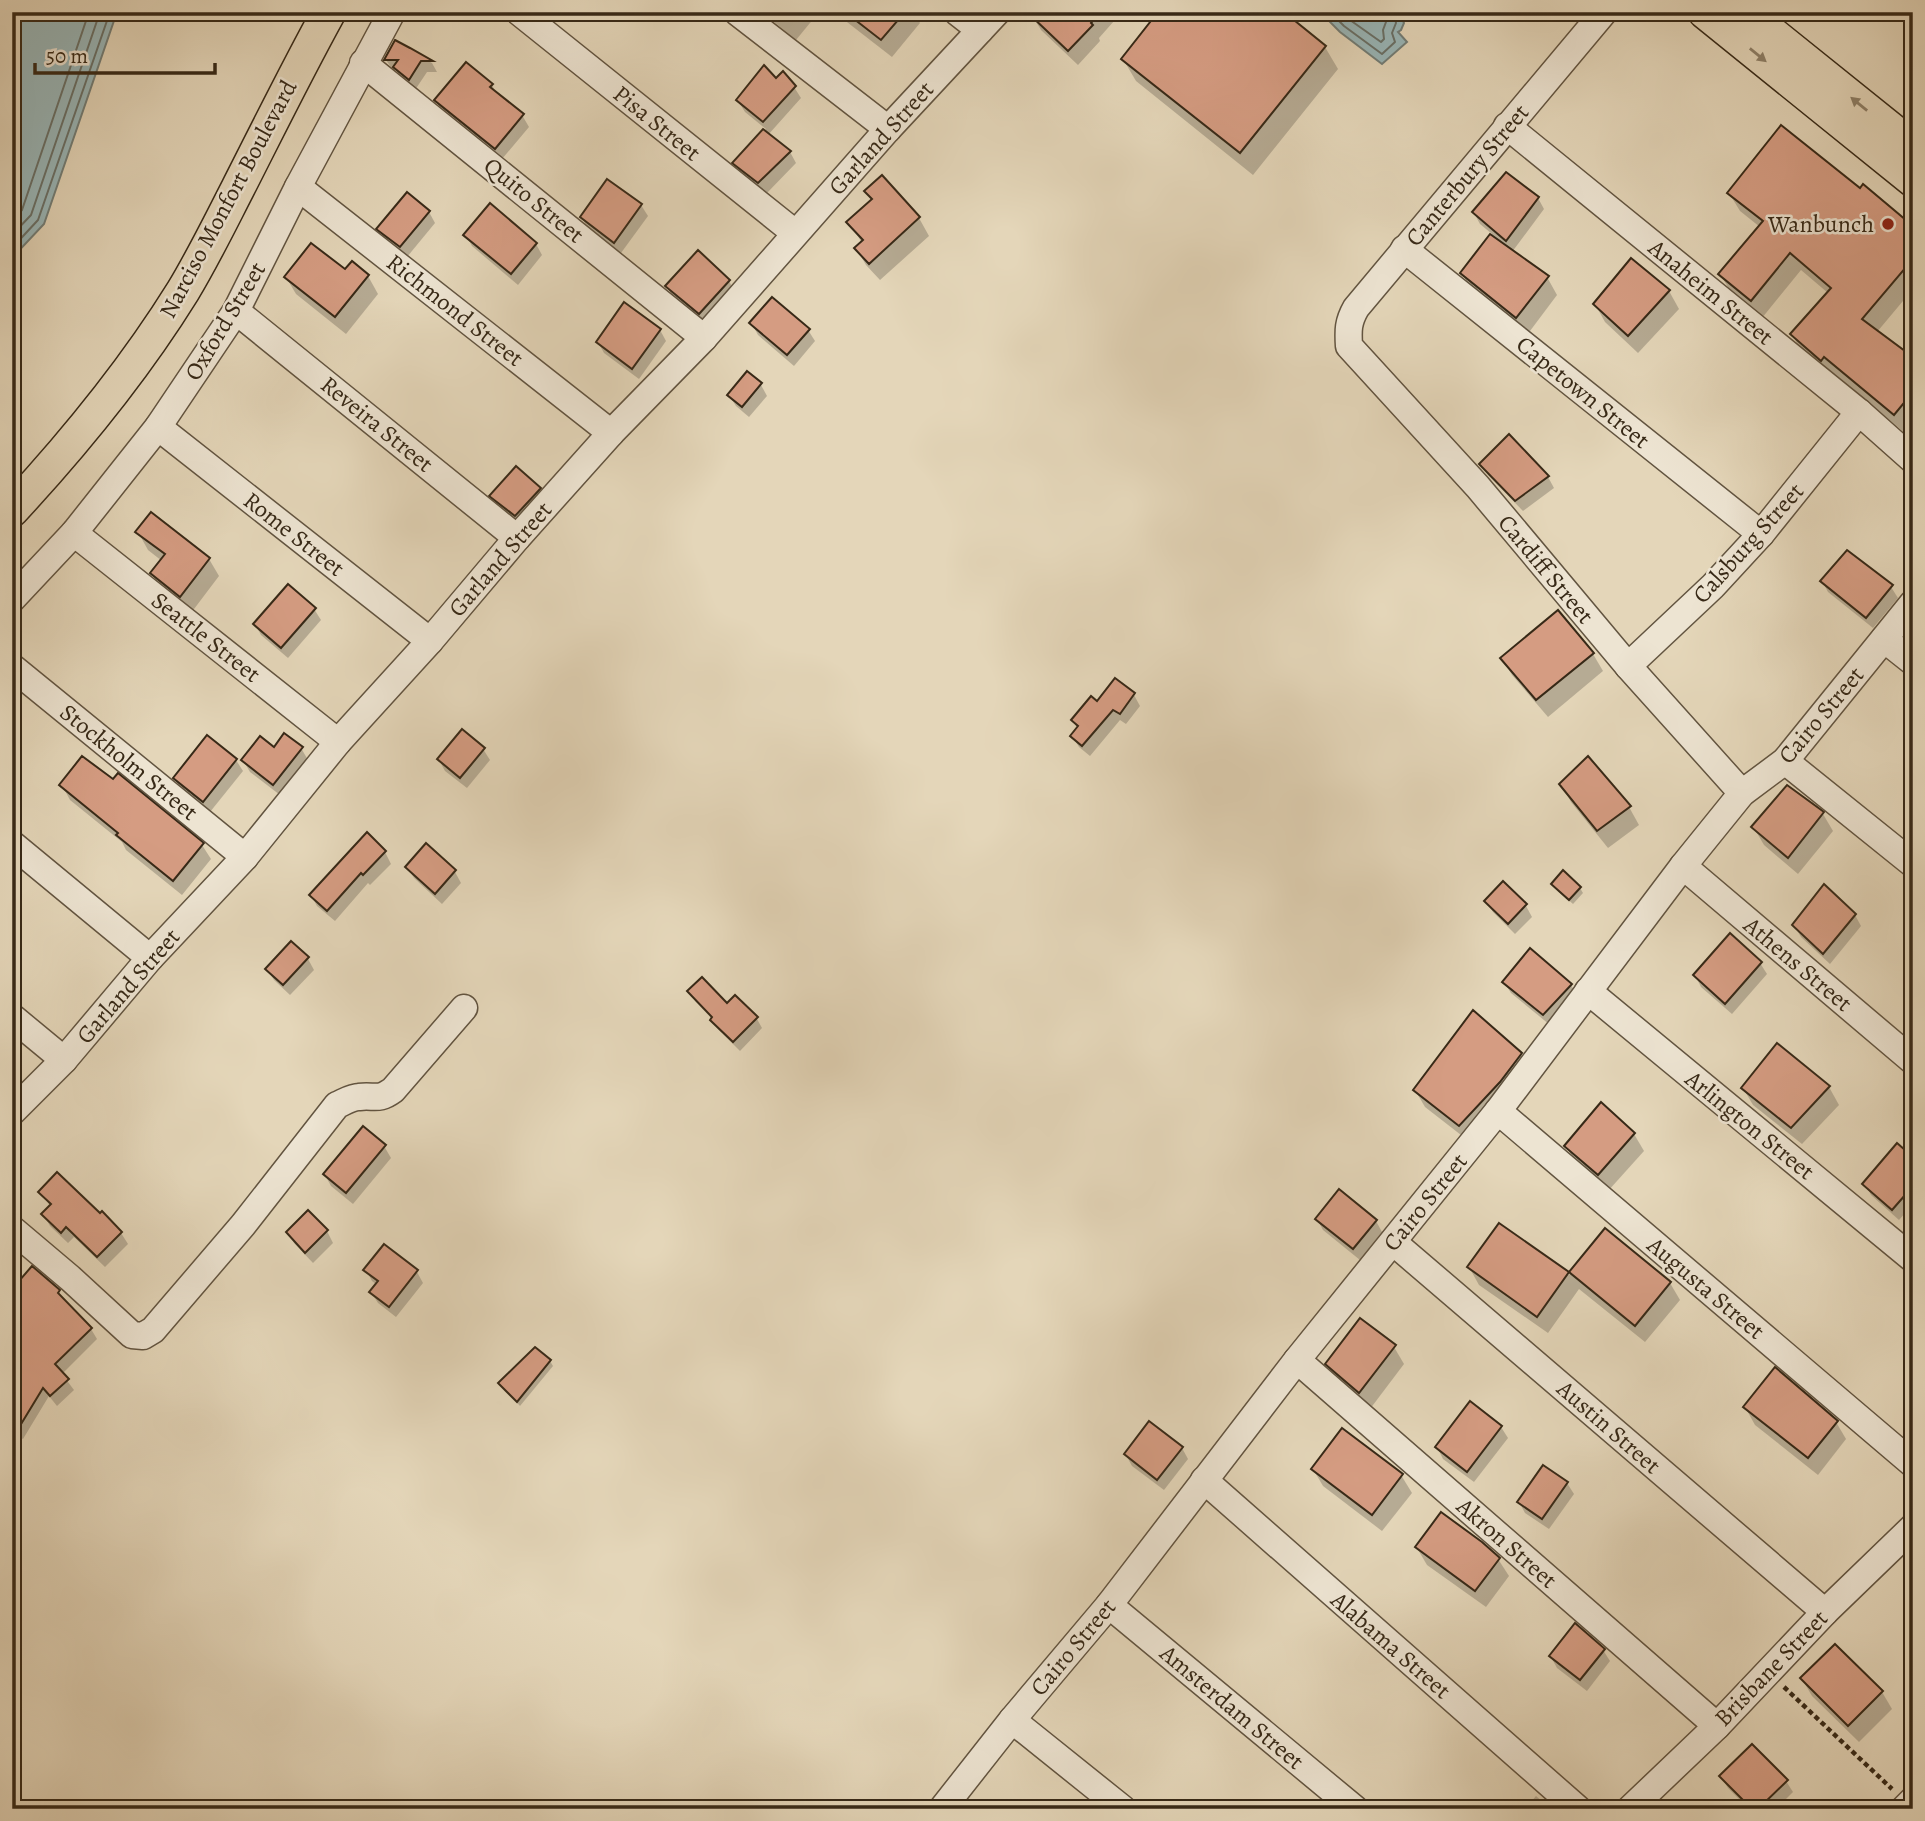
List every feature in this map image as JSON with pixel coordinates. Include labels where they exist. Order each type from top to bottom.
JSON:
[{"type":"main road","name":"Narciso Monfort Boulevard","points":[[12,510],[109,398],[184,290],[329,12]]},
{"type":"main road","points":[[1705,12],[1913,180]]},
{"type":"main road","points":[[1745,12],[1913,147]]},
{"type":"street","name":"Oxford Street","points":[[12,599],[74,533],[158,427],[236,311],[298,187],[392,12]]},
{"type":"street","name":"Pisa Street","points":[[520,12],[795,233]]},
{"type":"street","points":[[737,12],[888,129]]},
{"type":"street","points":[[957,12],[988,21]]},
{"type":"street","name":"Canterbury Street","points":[[1349,346],[1349,320],[1356,308],[1604,12]]},
{"type":"street","name":"Garland Street","points":[[12,1112],[64,1060],[150,958],[245,857],[338,742],[430,641],[517,538],[611,433],[704,338],[888,129],[988,21]]},
{"type":"street","name":"Quito Street","points":[[363,63],[704,338]]},
{"type":"street","name":"Anaheim Street","points":[[1507,126],[1859,412],[1913,460]]},
{"type":"street","name":"Richmond Street","points":[[298,187],[611,433]]},
{"type":"street","name":"Capetown Street","points":[[1404,249],[1761,534]]},
{"type":"street","name":"Reveira Street","points":[[236,311],[517,538]]},
{"type":"street","name":"Cardiff Street","points":[[1349,346],[1478,486],[1628,666],[1742,793]]},
{"type":"street","name":"Calsburg Street","points":[[1628,666],[1713,586],[1761,534],[1859,412]]},
{"type":"street","name":"Rome Street","points":[[158,427],[430,641]]},
{"type":"street","name":"Seattle Street","points":[[74,533],[338,742]]},
{"type":"street","name":"Cairo Street","points":[[942,1809],[1012,1720],[1109,1605],[1297,1360],[1498,1111],[1683,866],[1742,793],[1786,761],[1913,603]]},
{"type":"street","points":[[1884,639],[1913,662]]},
{"type":"street","name":"Stockholm Street","points":[[12,667],[245,857]]},
{"type":"street","points":[[1786,761],[1913,864]]},
{"type":"street","points":[[12,844],[150,958]]},
{"type":"street","name":"Athens Street","points":[[1683,866],[1913,1061]]},
{"type":"street","name":"Arlington Street","points":[[1588,991],[1913,1259]]},
{"type":"street","points":[[12,1229],[132,1335],[143,1336],[153,1330],[243,1225],[337,1105],[357,1097],[384,1096],[393,1090],[464,1008]]},
{"type":"street","points":[[12,1017],[64,1060]]},
{"type":"street","name":"Augusta Street","points":[[1498,1111],[1913,1464]]},
{"type":"street","name":"Austin Street","points":[[1393,1242],[1825,1612]]},
{"type":"street","name":"Akron Street","points":[[1297,1360],[1717,1726]]},
{"type":"street","name":"Alabama Street","points":[[1204,1480],[1578,1809]]},
{"type":"street","name":"Brisbane Street","points":[[1630,1809],[1717,1726],[1825,1612],[1913,1527]]},
{"type":"street","name":"Amsterdam Street","points":[[1109,1605],[1356,1809]]},
{"type":"street","points":[[1012,1720],[1123,1809]]},
{"type":"path","points":[[1768,1672],[1908,1805]]},
{"type":"water","points":[[12,12],[117,12],[44,224],[12,258]]},
{"type":"water","points":[[1332,12],[1399,12],[1404,23],[1398,32],[1407,42],[1382,64],[1327,19]]},
{"type":"building","points":[[845,12],[905,12],[881,40]]},
{"type":"building","points":[[1027,12],[1100,12],[1091,23],[1093,25],[1068,51]]},
{"type":"building","points":[[1158,12],[1284,12],[1326,46],[1240,153],[1121,59]]},
{"type":"building","points":[[395,40],[433,61],[421,61],[409,80],[393,67],[398,60],[384,60]]},
{"type":"building","points":[[466,62],[493,84],[490,87],[524,114],[495,149],[434,100]]},
{"type":"building","points":[[764,65],[776,78],[783,71],[796,86],[763,122],[736,100]]},
{"type":"building","points":[[1781,125],[1860,188],[1863,184],[1913,226],[1913,259],[1862,319],[1913,357],[1913,392],[1894,415],[1824,357],[1821,361],[1790,334],[1831,288],[1790,253],[1751,301],[1718,274],[1763,221],[1727,193]]},
{"type":"building","points":[[763,129],[791,151],[758,183],[732,163]]},
{"type":"building","points":[[1506,172],[1539,197],[1506,241],[1472,212]]},
{"type":"building","points":[[882,175],[920,217],[869,264],[854,248],[863,240],[846,222],[872,199],[864,191]]},
{"type":"building","points":[[607,179],[642,204],[614,243],[580,217]]},
{"type":"building","points":[[407,192],[430,211],[400,247],[376,229]]},
{"type":"building","points":[[490,203],[537,243],[511,274],[463,235]]},
{"type":"building","points":[[1490,234],[1549,276],[1516,318],[1460,273]]},
{"type":"building","points":[[311,243],[345,269],[352,261],[369,275],[335,317],[284,277]]},
{"type":"building","points":[[698,250],[730,280],[699,314],[665,286]]},
{"type":"building","points":[[1631,258],[1670,290],[1628,336],[1593,304]]},
{"type":"building","points":[[772,297],[810,329],[787,355],[749,323]]},
{"type":"building","points":[[624,302],[661,329],[632,369],[596,342]]},
{"type":"building","points":[[747,371],[762,383],[742,407],[727,395]]},
{"type":"building","points":[[1509,434],[1549,476],[1515,501],[1479,464]]},
{"type":"building","points":[[516,466],[541,488],[515,516],[489,496]]},
{"type":"building","points":[[151,512],[210,558],[180,597],[150,573],[165,554],[135,532]]},
{"type":"building","points":[[1847,550],[1893,585],[1866,618],[1820,581]]},
{"type":"building","points":[[288,584],[316,608],[281,648],[253,624]]},
{"type":"building","points":[[1558,610],[1594,653],[1536,700],[1500,658]]},
{"type":"building","points":[[1115,678],[1135,693],[1120,714],[1113,710],[1082,746],[1070,736],[1078,726],[1071,720],[1091,696],[1097,701]]},
{"type":"building","points":[[462,729],[485,748],[460,778],[437,759]]},
{"type":"building","points":[[284,733],[303,747],[273,785],[241,760],[260,736],[274,747]]},
{"type":"building","points":[[207,735],[237,759],[203,802],[173,778]]},
{"type":"building","points":[[82,756],[113,779],[118,773],[204,843],[173,881],[59,785]]},
{"type":"building","points":[[1588,756],[1631,806],[1597,831],[1559,784]]},
{"type":"building","points":[[1787,785],[1824,812],[1788,858],[1751,827]]},
{"type":"building","points":[[367,832],[386,851],[363,875],[361,873],[327,911],[309,895]]},
{"type":"building","points":[[426,843],[456,870],[435,894],[405,867]]},
{"type":"building","points":[[1563,870],[1581,887],[1569,900],[1551,884]]},
{"type":"building","points":[[1503,881],[1527,904],[1508,924],[1484,901]]},
{"type":"building","points":[[1824,884],[1856,914],[1823,954],[1792,925]]},
{"type":"building","points":[[1730,933],[1762,962],[1725,1004],[1693,975]]},
{"type":"building","points":[[291,941],[309,957],[283,985],[265,969]]},
{"type":"building","points":[[1530,948],[1572,984],[1543,1015],[1502,982]]},
{"type":"building","points":[[702,977],[727,1003],[735,995],[758,1017],[733,1042],[710,1020],[712,1017],[687,991]]},
{"type":"building","points":[[1473,1010],[1522,1053],[1500,1082],[1459,1126],[1413,1090]]},
{"type":"building","points":[[1777,1043],[1830,1086],[1791,1128],[1741,1088]]},
{"type":"building","points":[[1601,1102],[1635,1133],[1598,1175],[1564,1146]]},
{"type":"building","points":[[363,1126],[386,1145],[346,1193],[323,1174]]},
{"type":"building","points":[[1897,1143],[1913,1157],[1913,1186],[1892,1210],[1862,1184]]},
{"type":"building","points":[[57,1172],[122,1232],[97,1257],[66,1227],[61,1233],[41,1214],[51,1204],[38,1192]]},
{"type":"building","points":[[1339,1189],[1377,1220],[1353,1249],[1315,1219]]},
{"type":"building","points":[[308,1210],[328,1230],[305,1253],[286,1232]]},
{"type":"building","points":[[1499,1223],[1569,1272],[1537,1317],[1467,1267]]},
{"type":"building","points":[[1605,1228],[1671,1282],[1635,1326],[1569,1272]]},
{"type":"building","points":[[384,1244],[418,1270],[389,1307],[369,1292],[378,1281],[363,1270]]},
{"type":"building","points":[[32,1266],[60,1290],[58,1293],[92,1328],[55,1364],[69,1379],[50,1396],[43,1388],[12,1439],[12,1289]]},
{"type":"building","points":[[1360,1318],[1396,1345],[1359,1393],[1325,1364]]},
{"type":"building","points":[[535,1347],[551,1360],[517,1402],[498,1383]]},
{"type":"building","points":[[1775,1367],[1838,1421],[1808,1458],[1743,1407]]},
{"type":"building","points":[[1470,1401],[1502,1426],[1467,1472],[1435,1447]]},
{"type":"building","points":[[1149,1421],[1183,1447],[1157,1480],[1124,1454]]},
{"type":"building","points":[[1342,1428],[1403,1474],[1372,1515],[1311,1469]]},
{"type":"building","points":[[1543,1465],[1568,1482],[1542,1519],[1517,1502]]},
{"type":"building","points":[[1441,1512],[1500,1558],[1475,1591],[1415,1547]]},
{"type":"building","points":[[1575,1623],[1605,1649],[1580,1680],[1549,1656]]},
{"type":"building","points":[[1835,1644],[1883,1691],[1848,1726],[1800,1678]]},
{"type":"building","points":[[1752,1744],[1788,1780],[1758,1809],[1752,1809],[1719,1776]]},
{"type":"place","name":"Wanbunch","points":[[1888,224]]}]
